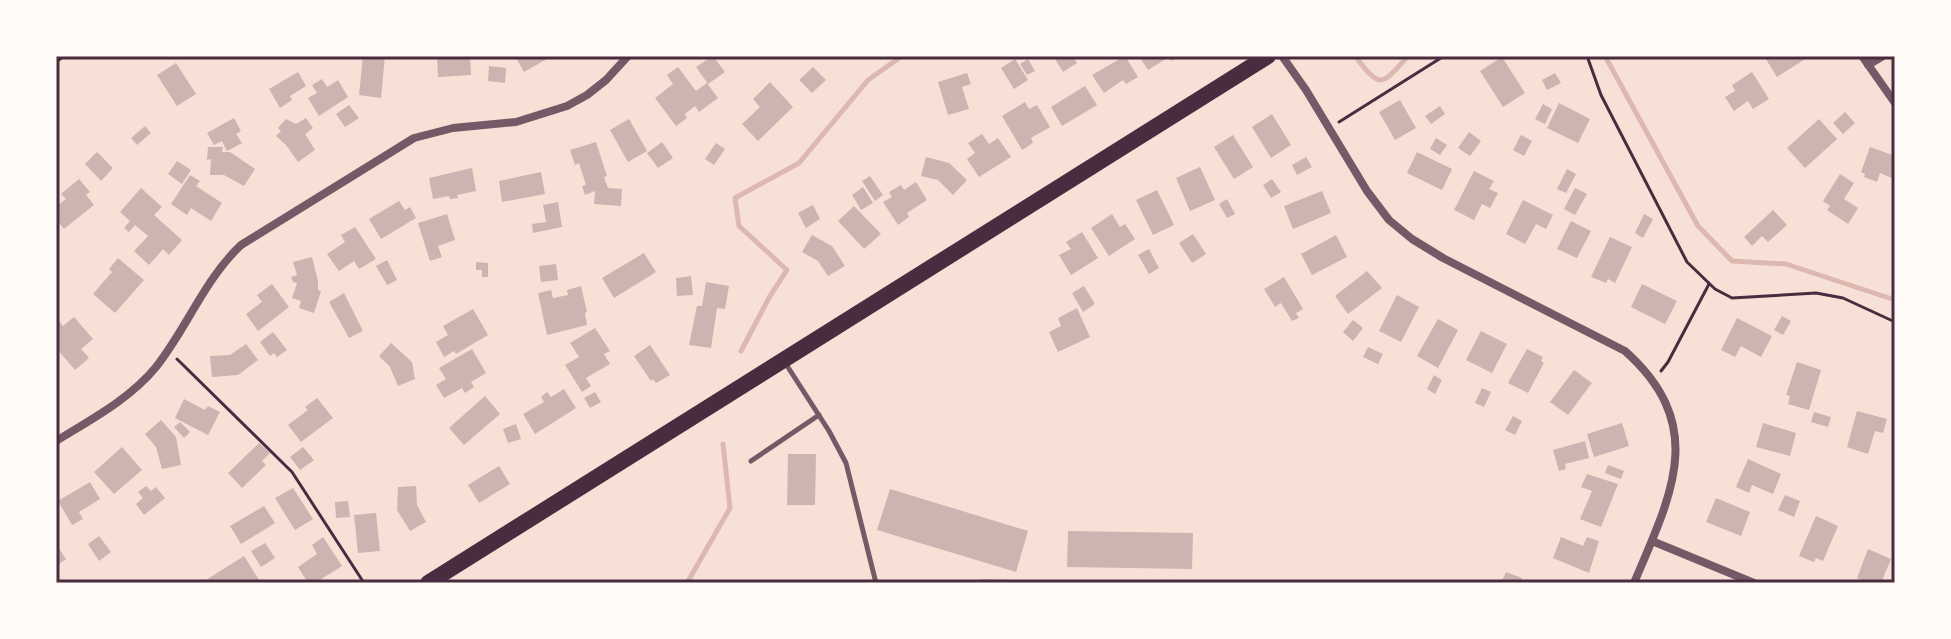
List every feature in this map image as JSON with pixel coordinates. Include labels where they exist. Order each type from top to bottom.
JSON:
[{"type":"main road","points":[[428,583],[1268,56]]},
{"type":"street","points":[[56,441],[135,388],[168,350],[226,259],[241,245],[414,138],[453,128],[516,122],[567,106],[606,80],[628,56]]},
{"type":"street","points":[[1282,56],[1367,191],[1389,220],[1443,258],[1625,351],[1646,370],[1666,400],[1675,431],[1676,459],[1671,492],[1634,583]]},
{"type":"street","points":[[1862,56],[1895,103]]},
{"type":"street","points":[[1868,65],[1883,56]]},
{"type":"street","points":[[1652,541],[1754,583]]},
{"type":"lane","points":[[784,361],[840,450],[852,482],[876,583]]},
{"type":"lane","points":[[751,461],[819,415]]},
{"type":"path","points":[[56,62],[64,56]]},
{"type":"path","points":[[1329,128],[1444,56]]},
{"type":"path","points":[[1587,56],[1601,95],[1687,262],[1709,283],[1732,298],[1816,293],[1843,298],[1895,322]]},
{"type":"path","points":[[1652,380],[1668,362],[1709,283]]},
{"type":"path","points":[[168,350],[292,472],[364,583]]},
{"type":"building","points":[[363,56],[385,56],[381,98],[359,95]]},
{"type":"building","points":[[437,56],[470,56],[471,75],[438,77]]},
{"type":"building","points":[[515,56],[552,56],[524,72]]},
{"type":"building","points":[[713,56],[725,72],[708,84],[696,67]]},
{"type":"building","points":[[1053,56],[1064,56],[1065,59],[1072,56],[1077,63],[1063,72]]},
{"type":"building","points":[[1125,56],[1138,77],[1126,84],[1123,80],[1104,93],[1092,75]]},
{"type":"building","points":[[1139,56],[1180,56],[1172,61],[1169,57],[1148,70]]},
{"type":"building","points":[[1764,56],[1810,56],[1777,77]]},
{"type":"building","points":[[1502,57],[1525,93],[1503,107],[1480,71]]},
{"type":"building","points":[[1015,59],[1028,80],[1014,89],[1001,68]]},
{"type":"building","points":[[1028,59],[1035,71],[1027,75],[1020,64]]},
{"type":"building","points":[[176,63],[196,94],[177,106],[157,75]]},
{"type":"building","points":[[489,66],[506,68],[505,83],[488,81]]},
{"type":"building","points":[[678,67],[696,91],[707,83],[718,98],[699,112],[695,106],[685,114],[687,118],[676,126],[655,98],[673,84],[667,75]]},
{"type":"building","points":[[813,67],[826,80],[812,93],[799,80]]},
{"type":"building","points":[[298,72],[306,86],[290,96],[292,100],[280,108],[269,89]]},
{"type":"building","points":[[1752,72],[1769,99],[1753,109],[1748,101],[1734,111],[1725,97],[1735,91],[1732,85]]},
{"type":"building","points":[[967,73],[971,84],[962,87],[969,109],[948,115],[938,82]]},
{"type":"building","points":[[1555,73],[1561,83],[1547,90],[1542,80]]},
{"type":"building","points":[[322,79],[327,87],[338,80],[348,97],[319,116],[308,98],[317,93],[312,85]]},
{"type":"building","points":[[770,82],[793,107],[758,141],[742,124],[760,107],[753,99]]},
{"type":"building","points":[[1085,86],[1097,105],[1062,126],[1051,107]]},
{"type":"building","points":[[1400,100],[1416,128],[1395,140],[1379,112]]},
{"type":"building","points":[[1025,102],[1029,109],[1037,105],[1050,127],[1031,138],[1033,143],[1022,150],[1002,116]]},
{"type":"building","points":[[1559,103],[1590,119],[1578,143],[1547,128]]},
{"type":"building","points":[[1543,104],[1552,109],[1545,124],[1535,119]]},
{"type":"building","points":[[349,105],[359,118],[345,127],[336,114]]},
{"type":"building","points":[[1440,106],[1445,114],[1431,124],[1425,116]]},
{"type":"building","points":[[1845,112],[1855,123],[1843,134],[1833,123]]},
{"type":"building","points":[[1272,114],[1291,145],[1271,158],[1252,127]]},
{"type":"building","points":[[234,118],[241,131],[236,134],[242,143],[227,151],[222,141],[214,145],[207,133]]},
{"type":"building","points":[[306,118],[313,128],[305,134],[315,150],[298,162],[276,136],[286,119],[296,124]]},
{"type":"building","points":[[629,119],[647,151],[628,162],[610,130]]},
{"type":"building","points":[[1819,119],[1837,139],[1805,168],[1787,148]]},
{"type":"building","points":[[145,126],[151,133],[137,145],[131,138]]},
{"type":"building","points":[[1469,132],[1481,141],[1470,156],[1458,148]]},
{"type":"building","points":[[982,134],[989,144],[998,138],[1011,157],[979,177],[967,159],[975,153],[968,143]]},
{"type":"building","points":[[1233,135],[1253,167],[1234,179],[1214,147]]},
{"type":"building","points":[[1521,135],[1532,141],[1524,156],[1513,150]]},
{"type":"building","points":[[1436,138],[1447,145],[1440,155],[1430,149]]},
{"type":"building","points":[[596,142],[608,188],[622,189],[621,206],[594,204],[595,191],[585,195],[582,186],[586,185],[579,163],[575,165],[570,150]]},
{"type":"building","points":[[662,142],[673,158],[658,168],[647,153]]},
{"type":"building","points":[[716,143],[725,149],[714,165],[705,159]]},
{"type":"building","points":[[208,147],[223,147],[222,152],[230,152],[255,169],[244,186],[224,175],[210,175]]},
{"type":"building","points":[[1870,147],[1895,156],[1894,179],[1880,173],[1877,182],[1864,177],[1865,174],[1861,172]]},
{"type":"building","points":[[97,152],[113,168],[101,181],[85,164]]},
{"type":"building","points":[[1417,152],[1452,169],[1442,190],[1407,173]]},
{"type":"building","points":[[926,157],[949,163],[967,180],[953,195],[938,180],[921,176]]},
{"type":"building","points":[[1306,157],[1312,167],[1297,175],[1292,165]]},
{"type":"building","points":[[177,161],[191,170],[182,184],[168,174]]},
{"type":"building","points":[[1200,167],[1215,200],[1190,211],[1176,178]]},
{"type":"building","points":[[472,168],[476,191],[457,195],[458,198],[433,199],[429,178]]},
{"type":"building","points":[[1567,169],[1576,174],[1566,193],[1557,189]]},
{"type":"building","points":[[1474,171],[1494,181],[1489,189],[1498,193],[1490,208],[1482,204],[1474,220],[1454,210]]},
{"type":"building","points":[[541,172],[545,194],[502,202],[499,181]]},
{"type":"building","points":[[1840,174],[1854,183],[1844,199],[1858,208],[1848,224],[1827,210],[1830,206],[1823,201]]},
{"type":"building","points":[[190,175],[200,181],[196,186],[222,203],[211,221],[191,208],[187,215],[171,204]]},
{"type":"building","points":[[870,176],[883,195],[875,201],[862,181]]},
{"type":"building","points":[[79,179],[90,192],[86,195],[94,205],[64,229],[56,219],[56,207],[66,199],[61,194]]},
{"type":"building","points":[[1272,179],[1281,192],[1271,198],[1263,185]]},
{"type":"building","points":[[916,182],[927,200],[907,213],[909,217],[898,225],[883,202],[892,197],[889,192],[901,185],[904,190]]},
{"type":"building","points":[[863,187],[873,203],[861,210],[852,195]]},
{"type":"building","points":[[141,188],[162,207],[154,215],[182,240],[169,255],[163,249],[149,265],[134,251],[148,236],[135,225],[129,232],[124,228],[130,221],[120,212]]},
{"type":"building","points":[[1575,188],[1587,194],[1575,215],[1564,209]]},
{"type":"building","points":[[1157,190],[1174,225],[1153,235],[1136,200]]},
{"type":"building","points":[[1322,191],[1331,213],[1293,229],[1284,206]]},
{"type":"building","points":[[1227,199],[1235,214],[1227,218],[1219,204]]},
{"type":"building","points":[[1523,200],[1553,215],[1546,229],[1536,224],[1525,244],[1506,234]]},
{"type":"building","points":[[399,201],[405,210],[410,207],[416,218],[381,239],[369,219]]},
{"type":"building","points":[[558,202],[562,227],[533,233],[532,224],[546,222],[543,205]]},
{"type":"building","points":[[813,205],[820,219],[806,228],[798,213]]},
{"type":"building","points":[[854,206],[881,234],[864,249],[838,221]]},
{"type":"building","points":[[1773,210],[1787,225],[1768,242],[1762,236],[1752,246],[1744,237]]},
{"type":"building","points":[[447,214],[455,240],[438,246],[442,257],[430,261],[418,223]]},
{"type":"building","points":[[1112,214],[1120,227],[1125,224],[1135,239],[1109,256],[1091,228]]},
{"type":"building","points":[[1644,214],[1653,219],[1643,238],[1635,233]]},
{"type":"building","points":[[1571,221],[1591,231],[1577,258],[1557,249]]},
{"type":"building","points":[[355,227],[376,259],[359,269],[354,261],[339,271],[327,254],[345,242],[341,235]]},
{"type":"building","points":[[1082,232],[1098,258],[1071,275],[1059,255],[1071,249],[1066,242]]},
{"type":"building","points":[[1193,234],[1206,254],[1192,263],[1179,243]]},
{"type":"building","points":[[812,235],[832,246],[845,266],[828,276],[818,261],[802,252]]},
{"type":"building","points":[[1336,235],[1347,257],[1312,275],[1301,254]]},
{"type":"building","points":[[1610,237],[1632,247],[1615,283],[1591,277]]},
{"type":"building","points":[[1149,249],[1159,268],[1149,274],[1138,255]]},
{"type":"building","points":[[644,253],[656,272],[614,298],[602,278]]},
{"type":"building","points":[[312,257],[318,290],[321,291],[314,313],[299,308],[301,301],[292,298],[297,283],[291,277],[297,275],[293,262]]},
{"type":"building","points":[[118,258],[144,280],[115,313],[93,294],[112,272],[109,269]]},
{"type":"building","points":[[387,260],[397,280],[387,285],[376,266]]},
{"type":"building","points":[[476,262],[488,263],[488,277],[482,277],[482,270],[476,270]]},
{"type":"building","points":[[556,264],[558,280],[541,282],[539,266]]},
{"type":"building","points":[[1367,271],[1382,288],[1348,314],[1335,296]]},
{"type":"building","points":[[691,276],[693,295],[677,296],[676,278]]},
{"type":"building","points":[[1284,277],[1303,309],[1296,313],[1299,318],[1292,321],[1281,303],[1275,307],[1264,289]]},
{"type":"building","points":[[706,282],[729,286],[725,309],[717,308],[711,348],[689,345],[697,306],[702,306]]},
{"type":"building","points":[[272,284],[289,307],[258,331],[246,314],[262,302],[257,295]]},
{"type":"building","points":[[1642,284],[1677,301],[1665,324],[1631,307]]},
{"type":"building","points":[[581,286],[587,325],[547,335],[538,293],[551,290],[553,298],[568,295],[567,290]]},
{"type":"building","points":[[1084,286],[1095,304],[1083,312],[1072,293]]},
{"type":"building","points":[[344,293],[363,331],[349,338],[329,302]]},
{"type":"building","points":[[1397,295],[1419,307],[1401,342],[1379,331]]},
{"type":"building","points":[[1077,308],[1090,337],[1058,352],[1049,332],[1061,326],[1058,318]]},
{"type":"building","points":[[473,309],[488,335],[456,354],[454,351],[444,357],[436,342],[448,335],[443,326]]},
{"type":"building","points":[[1782,316],[1791,321],[1783,335],[1774,330]]},
{"type":"building","points":[[74,317],[93,339],[81,349],[89,358],[75,370],[56,348],[56,318],[63,326]]},
{"type":"building","points":[[1737,318],[1772,336],[1761,357],[1741,346],[1735,357],[1721,350]]},
{"type":"building","points":[[1438,319],[1458,330],[1438,368],[1417,356]]},
{"type":"building","points":[[1353,320],[1363,328],[1353,341],[1343,332]]},
{"type":"building","points":[[595,328],[610,351],[604,354],[610,364],[586,378],[591,386],[582,392],[565,365],[579,357],[570,343]]},
{"type":"building","points":[[1481,331],[1507,344],[1492,373],[1466,360]]},
{"type":"building","points":[[273,332],[287,350],[277,357],[274,353],[270,356],[260,342]]},
{"type":"building","points":[[391,343],[412,362],[415,379],[398,386],[390,367],[379,356]]},
{"type":"building","points":[[246,344],[258,360],[238,375],[212,377],[210,356],[230,355]]},
{"type":"building","points":[[650,345],[670,375],[656,383],[653,379],[651,381],[634,356]]},
{"type":"building","points":[[1368,347],[1383,354],[1378,364],[1363,357]]},
{"type":"building","points":[[472,349],[486,373],[471,382],[474,387],[465,393],[462,388],[444,398],[436,385],[446,379],[439,368]]},
{"type":"building","points":[[1527,349],[1543,357],[1541,361],[1544,363],[1528,393],[1508,383]]},
{"type":"building","points":[[1797,362],[1821,370],[1809,410],[1788,404],[1790,396],[1786,395]]},
{"type":"building","points":[[1574,370],[1592,383],[1568,415],[1550,402]]},
{"type":"building","points":[[1434,375],[1442,380],[1435,394],[1427,389]]},
{"type":"building","points":[[1482,388],[1491,392],[1484,407],[1475,403]]},
{"type":"building","points":[[564,389],[576,408],[535,434],[523,414],[544,402],[541,397],[547,392],[551,397]]},
{"type":"building","points":[[595,392],[601,402],[590,408],[584,398]]},
{"type":"building","points":[[485,396],[500,414],[464,445],[449,428]]},
{"type":"building","points":[[317,398],[333,418],[301,442],[288,425],[308,410],[305,407]]},
{"type":"building","points":[[184,399],[205,410],[208,406],[220,412],[208,435],[175,418]]},
{"type":"building","points":[[1857,411],[1887,419],[1883,433],[1875,431],[1868,454],[1847,447]]},
{"type":"building","points":[[1814,412],[1831,417],[1828,427],[1811,422]]},
{"type":"building","points":[[1513,416],[1522,421],[1515,435],[1505,430]]},
{"type":"building","points":[[161,420],[176,437],[181,465],[162,469],[156,447],[145,434]]},
{"type":"building","points":[[180,422],[190,432],[184,438],[174,427]]},
{"type":"building","points":[[1622,423],[1629,446],[1594,457],[1587,434]]},
{"type":"building","points":[[1763,423],[1796,433],[1790,456],[1756,447]]},
{"type":"building","points":[[516,424],[521,439],[508,443],[503,429]]},
{"type":"building","points":[[1585,441],[1589,458],[1565,464],[1566,469],[1559,471],[1553,450]]},
{"type":"building","points":[[259,443],[270,453],[262,461],[266,465],[242,488],[228,473]]},
{"type":"building","points":[[122,447],[142,470],[114,494],[94,472]]},
{"type":"building","points":[[303,447],[314,460],[300,470],[290,457]]},
{"type":"building","points":[[788,454],[816,454],[815,505],[787,505]]},
{"type":"building","points":[[1748,459],[1781,474],[1773,494],[1752,485],[1749,493],[1736,487]]},
{"type":"building","points":[[1608,465],[1624,471],[1621,479],[1605,473]]},
{"type":"building","points":[[499,466],[510,484],[479,503],[468,485]]},
{"type":"building","points":[[1587,474],[1618,484],[1601,527],[1580,519],[1592,491],[1581,487]]},
{"type":"building","points":[[90,482],[100,499],[79,512],[83,519],[72,525],[58,501]]},
{"type":"building","points":[[146,486],[151,491],[156,487],[165,498],[144,515],[136,504],[143,498],[138,492]]},
{"type":"building","points":[[416,486],[417,505],[426,522],[410,531],[397,510],[398,487]]},
{"type":"building","points":[[293,488],[313,519],[295,530],[275,498]]},
{"type":"building","points":[[890,489],[1028,531],[1016,572],[877,530]]},
{"type":"building","points":[[1785,495],[1800,501],[1794,517],[1778,510]]},
{"type":"building","points":[[1716,498],[1750,512],[1741,536],[1706,522]]},
{"type":"building","points":[[348,501],[350,517],[336,518],[335,502]]},
{"type":"building","points":[[264,506],[275,523],[241,544],[230,526]]},
{"type":"building","points":[[376,513],[380,551],[358,553],[354,515]]},
{"type":"building","points":[[1816,516],[1838,526],[1823,561],[1816,558],[1814,562],[1799,556]]},
{"type":"building","points":[[1068,531],[1193,533],[1192,569],[1067,567]]},
{"type":"building","points":[[99,536],[111,552],[99,561],[88,544]]},
{"type":"building","points":[[323,537],[342,566],[315,583],[308,583],[298,567],[317,554],[312,545]]},
{"type":"building","points":[[1561,537],[1583,546],[1587,537],[1599,541],[1589,573],[1553,558]]},
{"type":"building","points":[[265,543],[275,558],[261,567],[251,551]]},
{"type":"building","points":[[56,544],[66,559],[56,566]]},
{"type":"building","points":[[1868,549],[1891,559],[1881,583],[1869,583],[1857,578]]},
{"type":"building","points":[[244,556],[259,580],[254,583],[209,583],[206,580]]},
{"type":"building","points":[[1506,572],[1522,578],[1520,583],[1501,583]]},
{"type":"building","points":[[982,579],[1012,580],[1012,583],[982,583]]},
{"type":"waterway","points":[[741,351],[787,270],[739,226],[735,198],[799,163],[868,80],[902,56]]},
{"type":"waterway","points":[[1355,56],[1370,75],[1381,80],[1408,56]]},
{"type":"waterway","points":[[1605,56],[1698,226],[1732,261],[1786,264],[1895,300]]},
{"type":"waterway","points":[[687,583],[730,508],[723,444]]}]
